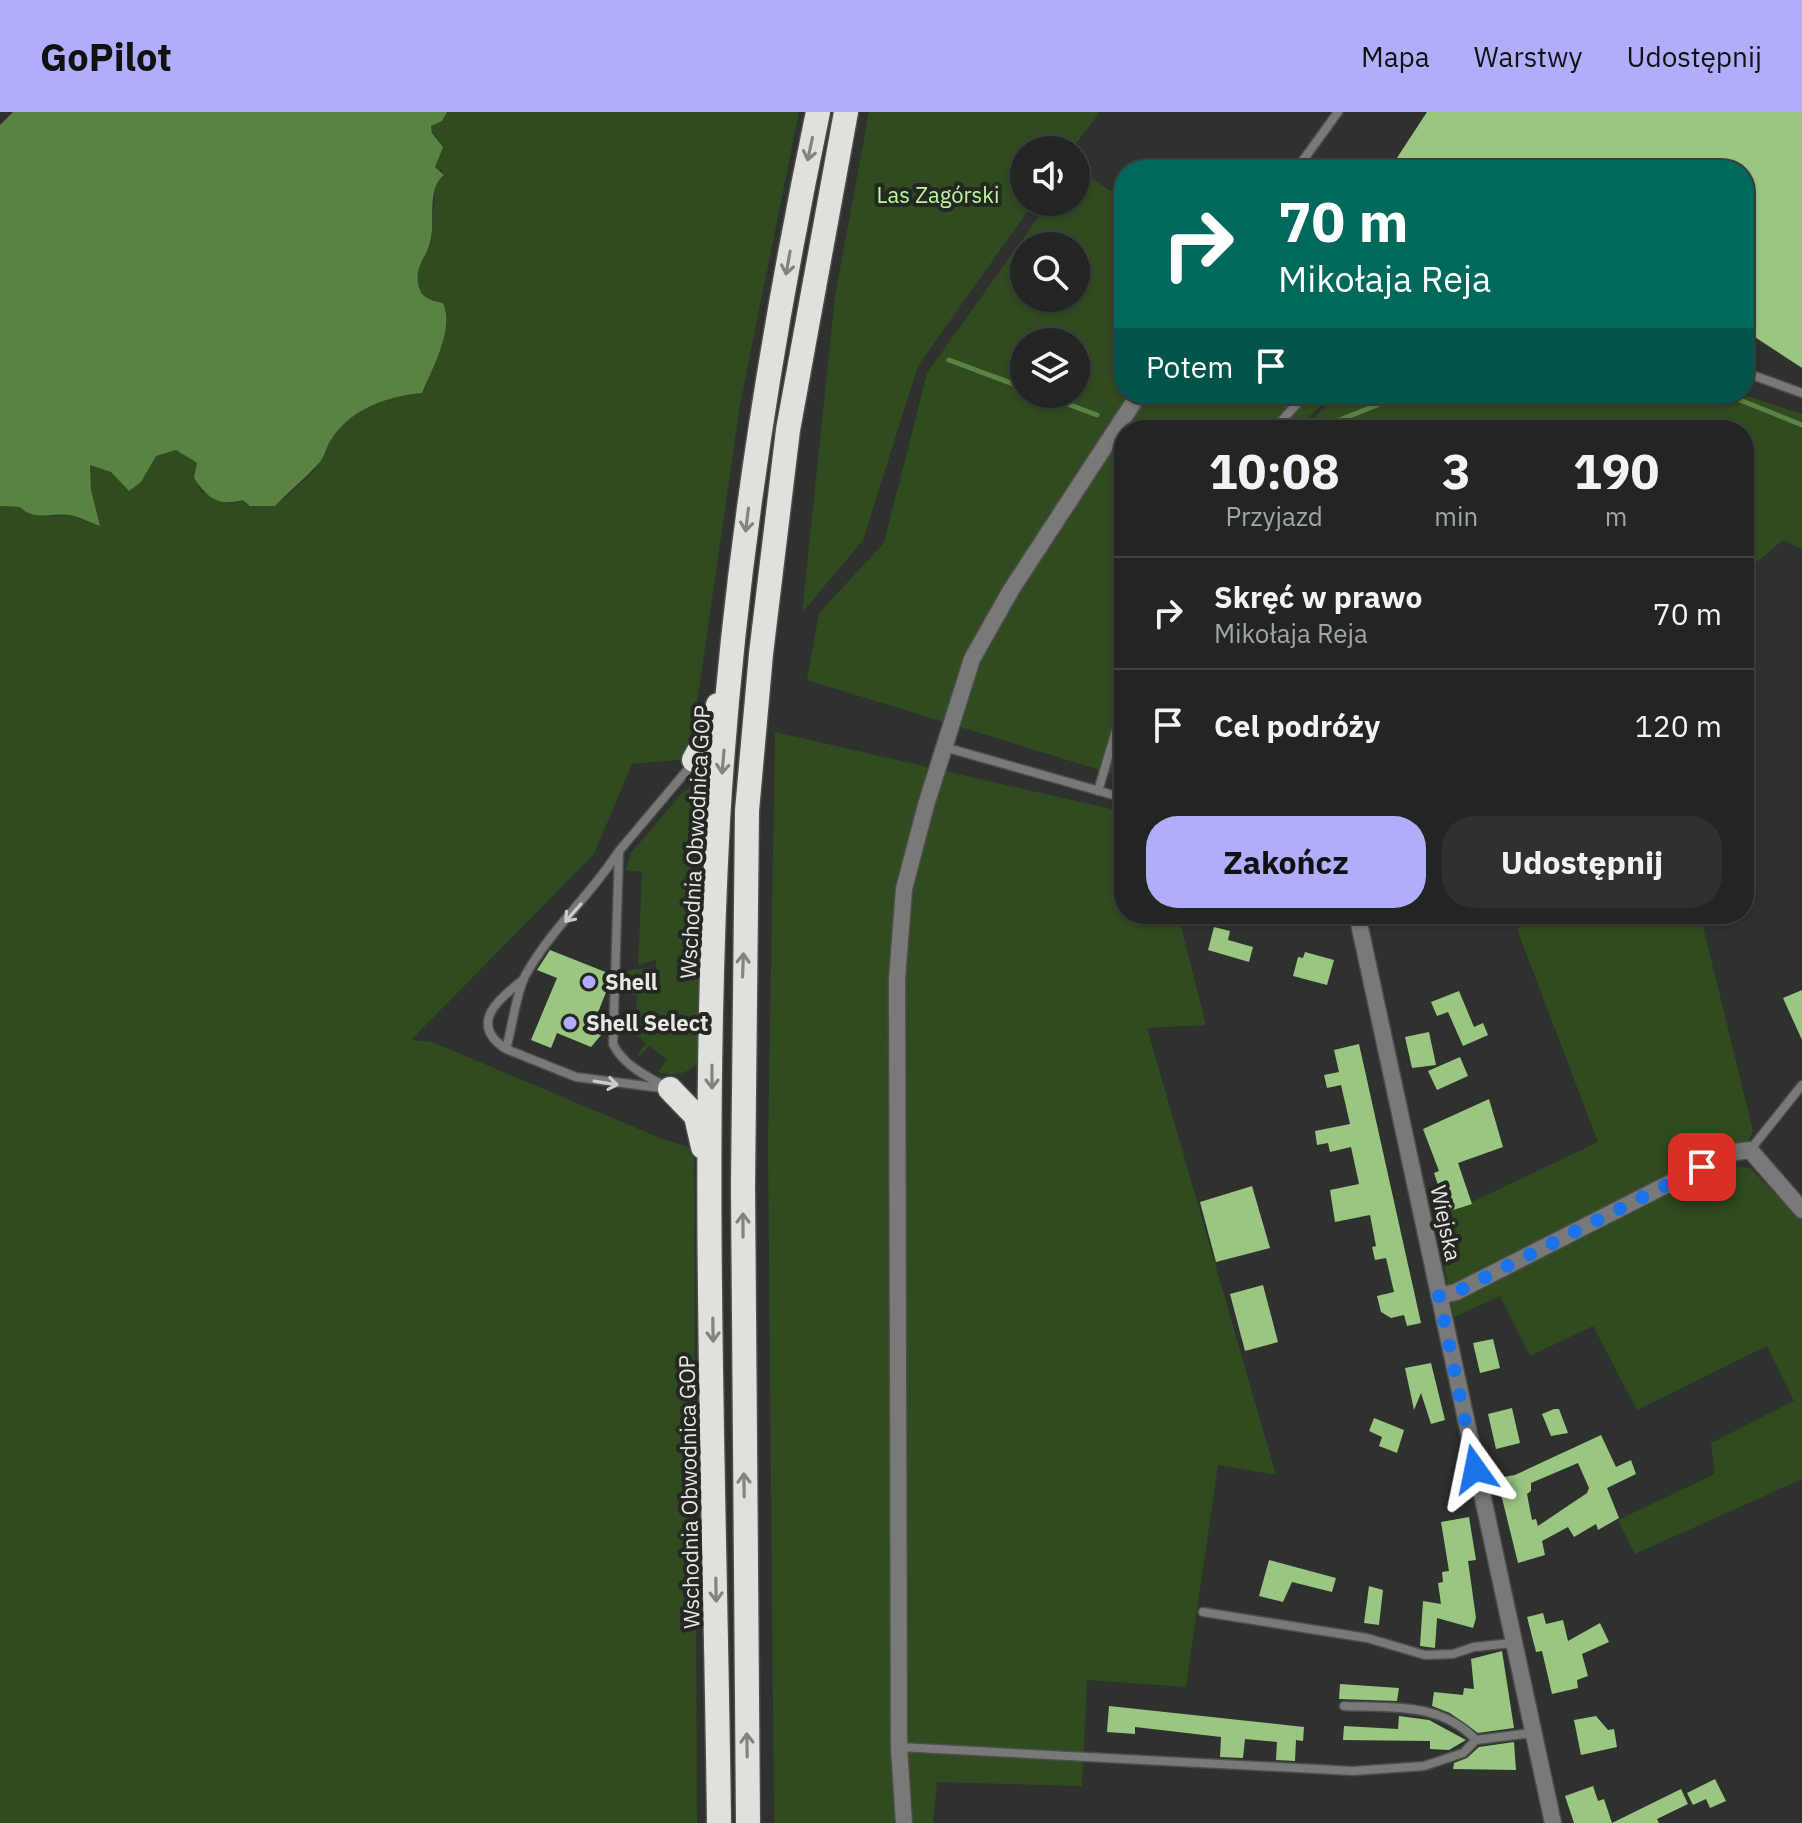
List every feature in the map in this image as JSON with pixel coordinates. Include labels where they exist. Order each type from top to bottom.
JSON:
[{"type":"highway","name":"Wschodnia Obwodnica GOP","points":[[719,1823],[712,1196],[718,836],[731,656],[757,434],[818,112]]},
{"type":"highway","points":[[748,1823],[743,1202],[747,811],[761,654],[788,430],[846,112]]},
{"type":"highway","points":[[694,760],[711,729],[731,656]]},
{"type":"highway","points":[[670,1089],[696,1116],[712,1196]]},
{"type":"street","points":[[904,1823],[899,1747],[897,979],[904,889],[943,747],[972,659],[995,617],[1114,433]]},
{"type":"street","name":"Wiejska","points":[[1359,924],[1531,1733],[1553,1823]]},
{"type":"street","points":[[1439,1296],[1456,1292],[1729,1153],[1750,1150],[1802,1210]]},
{"type":"lane","points":[[1303,160],[1338,112]]},
{"type":"lane","points":[[1754,376],[1802,393]]},
{"type":"lane","points":[[1282,420],[1297,404]]},
{"type":"lane","points":[[1098,791],[1114,737]]},
{"type":"lane","points":[[943,747],[1114,795]]},
{"type":"lane","points":[[670,1089],[576,1077],[506,1049],[494,1040],[489,1027],[489,1013],[496,1000],[523,979],[544,947],[600,882],[619,851],[694,760]]},
{"type":"lane","points":[[619,851],[613,1044],[619,1056],[670,1089]]},
{"type":"lane","points":[[506,1049],[523,979]]},
{"type":"lane","points":[[1750,1150],[1802,1085]]},
{"type":"lane","points":[[1203,1612],[1367,1638],[1425,1655],[1453,1654],[1474,1647],[1512,1643]]},
{"type":"lane","points":[[1344,1706],[1430,1710],[1445,1715],[1476,1740]]},
{"type":"lane","points":[[899,1747],[1353,1771],[1424,1766],[1463,1753],[1476,1740],[1531,1733]]},
{"type":"green space","points":[[447,112],[799,112],[740,405],[689,759],[632,764],[594,854],[411,1040],[432,1042],[660,1138],[694,1149],[697,1823],[0,1823],[0,506],[21,507],[44,516],[69,515],[100,526],[91,490],[90,465],[111,472],[123,481],[148,467],[156,455],[176,450],[197,463],[194,478],[202,492],[231,504],[243,500],[275,506],[313,471],[331,440],[348,420],[383,401],[422,393],[441,348],[446,324],[443,303],[426,298],[420,291],[416,272],[431,243],[435,186],[442,171],[435,167],[440,142],[431,126]]},
{"type":"green space","name":"Las Zagórski","points":[[869,112],[1100,112],[1082,136],[1010,136],[1010,216],[1024,216],[918,366],[863,540],[802,613],[835,296]]},
{"type":"green space","points":[[1090,177],[1114,193],[1114,404],[1322,404],[1306,420],[1114,420],[1114,774],[807,680],[819,613],[884,543],[927,373],[1010,257],[1010,312],[1090,312],[1090,232],[1028,232],[1039,216],[1090,216]]},
{"type":"green space","points":[[1754,398],[1802,414],[1802,549],[1783,540],[1754,565],[1754,420],[1310,420],[1330,404],[1754,404]]},
{"type":"green space","points":[[775,732],[1114,810],[1114,924],[1181,924],[1206,1025],[1147,1028],[1276,1475],[1218,1465],[1186,1687],[1087,1680],[1082,1786],[937,1782],[933,1823],[774,1823],[768,1147]]},
{"type":"green space","points":[[692,786],[702,790],[706,804],[697,1063],[679,1074],[668,1074],[658,1072],[667,1060],[649,1046],[639,1057],[637,1055],[646,1043],[636,1035],[637,995],[621,994],[621,982],[629,983],[629,978],[622,979],[622,971],[648,968],[648,973],[656,973],[656,960],[638,965],[642,872],[626,870],[631,853],[682,793]]},
{"type":"green space","points":[[1527,924],[1702,924],[1753,1131],[1736,1166],[1750,1168],[1802,1221],[1802,1479],[1635,1554],[1618,1520],[1715,1474],[1711,1443],[1794,1401],[1767,1346],[1637,1410],[1593,1326],[1530,1356],[1500,1296],[1454,1317],[1436,1219],[1598,1142],[1517,929]]},
{"type":"shaded area","points":[[13,112],[447,112],[442,121],[431,126],[432,133],[443,147],[435,167],[444,175],[435,189],[431,238],[418,275],[422,294],[443,303],[446,324],[441,348],[422,393],[383,401],[348,420],[331,440],[320,462],[275,506],[250,506],[243,500],[227,502],[214,499],[194,478],[197,463],[176,450],[156,456],[141,482],[129,491],[111,472],[90,465],[91,490],[100,526],[70,515],[38,515],[20,507],[0,506],[0,125]]},
{"type":"building","points":[[1427,112],[1802,112],[1802,368],[1754,337],[1754,160],[1396,160]]},
{"type":"building","points":[[1214,927],[1230,931],[1228,940],[1253,947],[1249,962],[1208,950]]},
{"type":"building","points":[[550,950],[608,973],[608,987],[597,1015],[603,1017],[602,1034],[591,1047],[557,1033],[551,1048],[531,1040],[557,978],[537,970]]},
{"type":"building","points":[[1305,952],[1334,960],[1327,985],[1293,976],[1298,957],[1303,958]]},
{"type":"building","points":[[1802,990],[1802,1040],[1783,998]]},
{"type":"building","points":[[1459,991],[1474,1027],[1483,1023],[1488,1035],[1463,1046],[1448,1012],[1437,1016],[1431,1002]]},
{"type":"building","points":[[1429,1032],[1436,1065],[1412,1068],[1405,1037]]},
{"type":"building","points":[[1359,1044],[1421,1323],[1407,1326],[1404,1315],[1391,1318],[1381,1312],[1377,1296],[1394,1292],[1386,1258],[1375,1260],[1372,1247],[1376,1246],[1370,1215],[1335,1222],[1330,1190],[1359,1184],[1351,1147],[1330,1152],[1328,1143],[1317,1145],[1315,1131],[1350,1124],[1341,1085],[1327,1088],[1324,1075],[1339,1072],[1334,1050]]},
{"type":"building","points":[[1460,1057],[1468,1076],[1437,1090],[1428,1071]]},
{"type":"building","points":[[1489,1099],[1503,1147],[1458,1163],[1472,1204],[1447,1212],[1434,1173],[1439,1171],[1423,1129]]},
{"type":"building","points":[[1252,1186],[1270,1248],[1216,1262],[1200,1202]]},
{"type":"building","points":[[1263,1285],[1278,1342],[1245,1351],[1230,1294]]},
{"type":"building","points":[[1493,1339],[1500,1368],[1480,1373],[1473,1343]]},
{"type":"building","points":[[1431,1363],[1445,1420],[1431,1424],[1421,1393],[1414,1410],[1405,1368]]},
{"type":"building","points":[[1512,1408],[1520,1443],[1496,1449],[1488,1414]]},
{"type":"building","points":[[1559,1409],[1568,1433],[1551,1436],[1542,1414]]},
{"type":"building","points":[[1374,1418],[1404,1430],[1397,1453],[1379,1446],[1382,1437],[1369,1431]]},
{"type":"building","points":[[1601,1435],[1616,1467],[1631,1460],[1636,1474],[1607,1488],[1619,1518],[1598,1530],[1596,1524],[1574,1537],[1568,1527],[1542,1541],[1545,1555],[1518,1563],[1497,1478],[1515,1475]],"holes":[[[1578,1463],[1589,1488],[1587,1493],[1538,1526],[1536,1519],[1532,1520],[1527,1494],[1531,1491],[1531,1483]]]},
{"type":"building","points":[[1469,1517],[1476,1560],[1468,1561],[1476,1618],[1473,1628],[1437,1618],[1435,1648],[1420,1646],[1423,1601],[1441,1604],[1438,1583],[1443,1582],[1442,1572],[1449,1571],[1441,1522]]},
{"type":"building","points":[[1269,1560],[1336,1578],[1332,1592],[1292,1582],[1283,1602],[1259,1596]]},
{"type":"building","points":[[1369,1586],[1383,1590],[1379,1625],[1364,1623]]},
{"type":"building","points":[[1543,1613],[1546,1624],[1563,1620],[1568,1641],[1600,1623],[1609,1642],[1582,1654],[1588,1676],[1577,1680],[1578,1688],[1552,1694],[1542,1651],[1536,1652],[1527,1617]]},
{"type":"building","points":[[1502,1651],[1514,1728],[1478,1733],[1450,1713],[1432,1706],[1434,1692],[1463,1695],[1464,1688],[1474,1689],[1471,1659]]},
{"type":"building","points":[[1340,1684],[1399,1688],[1397,1701],[1339,1699]]},
{"type":"building","points":[[1109,1706],[1304,1727],[1303,1741],[1296,1740],[1295,1761],[1276,1760],[1277,1742],[1245,1739],[1243,1758],[1220,1757],[1221,1737],[1135,1727],[1135,1734],[1107,1732]]},
{"type":"building","points":[[1399,1716],[1429,1720],[1466,1740],[1449,1750],[1430,1749],[1430,1741],[1343,1740],[1344,1726],[1398,1729]]},
{"type":"building","points":[[1596,1716],[1608,1730],[1614,1729],[1617,1747],[1581,1755],[1574,1720]]},
{"type":"building","points":[[1514,1742],[1516,1770],[1453,1769],[1454,1763],[1467,1758],[1479,1747]]},
{"type":"building","points":[[1715,1779],[1726,1801],[1710,1808],[1706,1799],[1693,1805],[1687,1793]]},
{"type":"building","points":[[1593,1786],[1598,1801],[1604,1799],[1612,1823],[1574,1823],[1565,1796]]},
{"type":"building","points":[[1681,1789],[1688,1804],[1657,1819],[1659,1823],[1612,1823]]},
{"type":"waterway","points":[[949,360],[1010,383]]},
{"type":"waterway","points":[[1340,420],[1379,404]]},
{"type":"waterway","points":[[1750,404],[1802,425]]},
{"type":"waterway","points":[[1078,408],[1097,415]]},
{"type":"place","name":"Shell","points":[[589,982]]},
{"type":"place","name":"Shell Select","points":[[570,1023]]},
{"type":"route","points":[[1475,1469],[1439,1296],[1456,1292],[1702,1167]]}]
